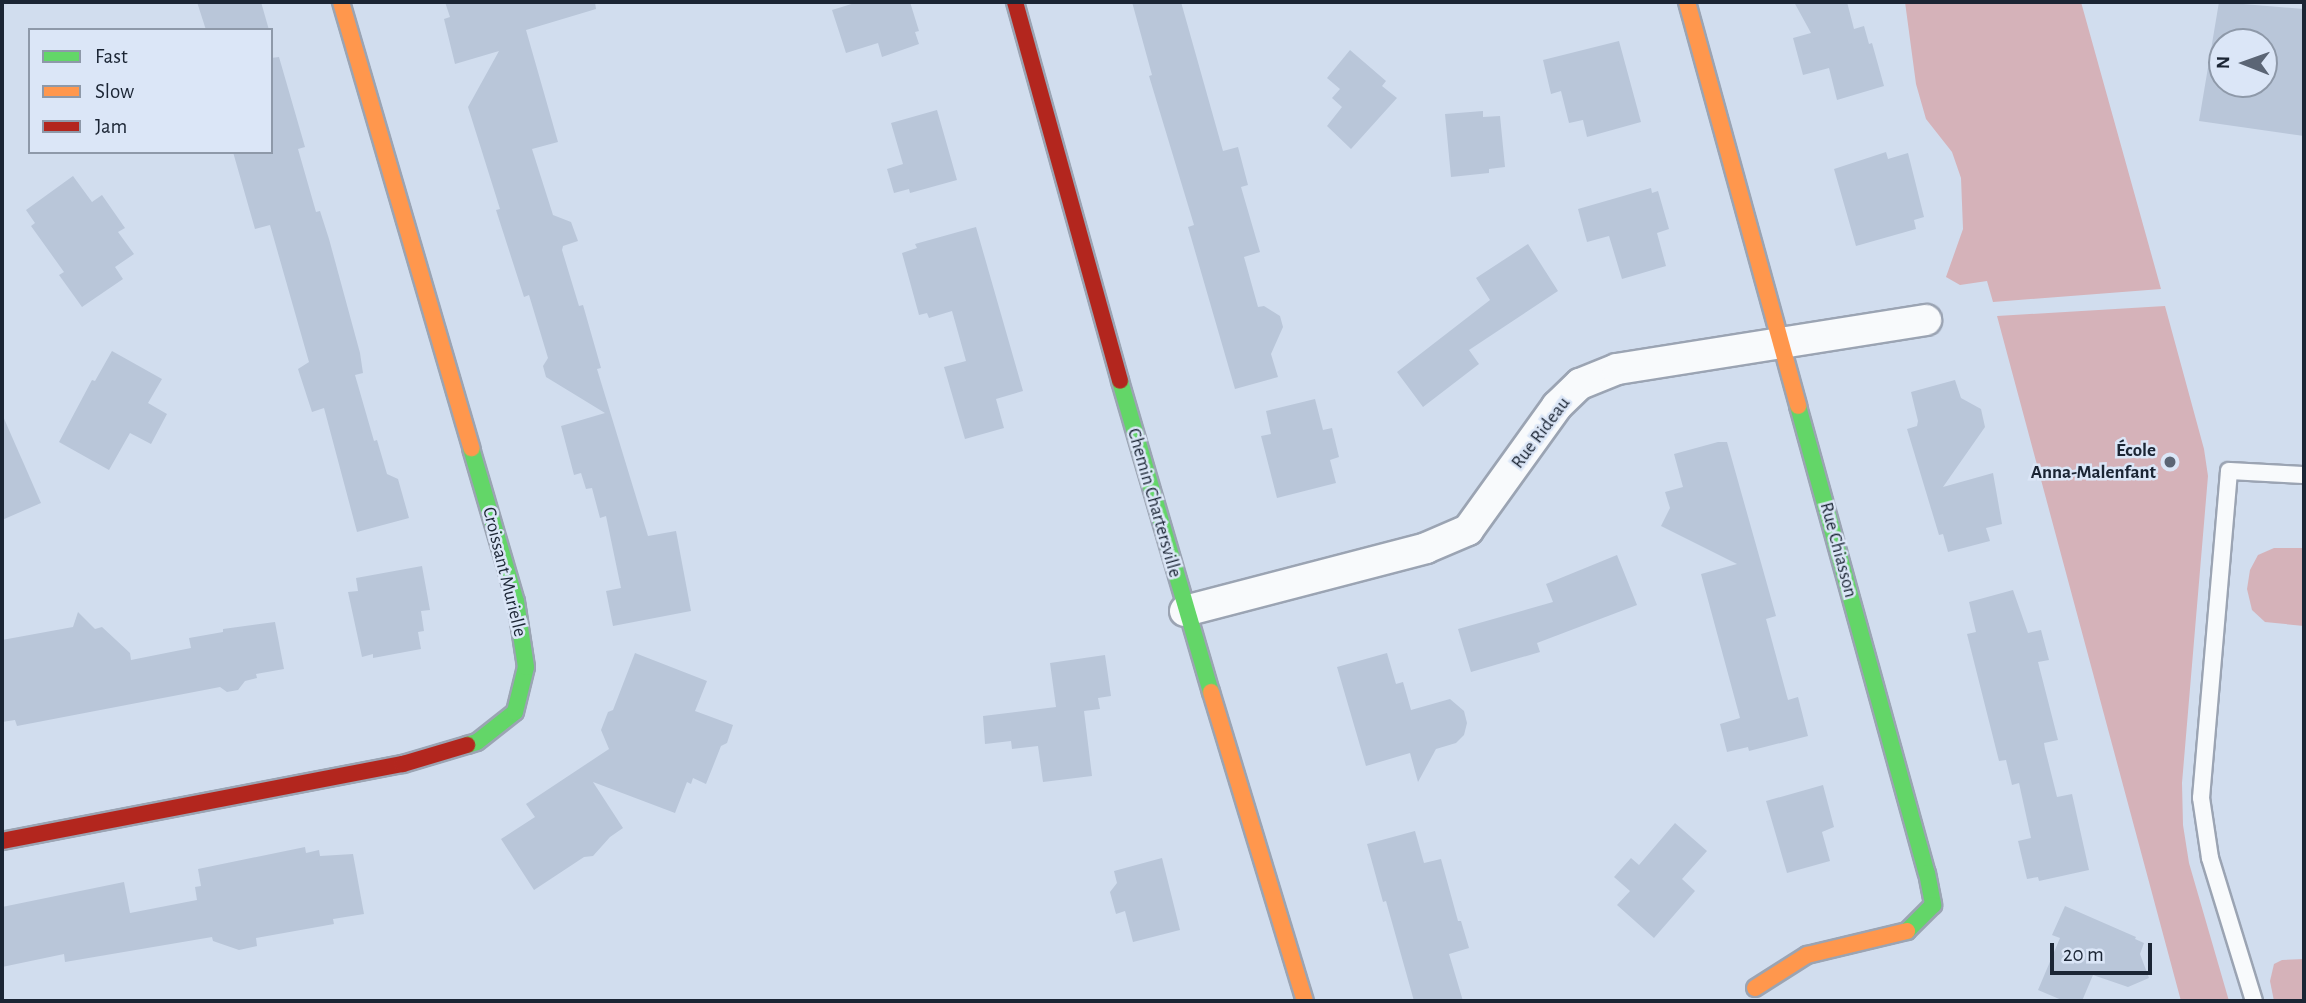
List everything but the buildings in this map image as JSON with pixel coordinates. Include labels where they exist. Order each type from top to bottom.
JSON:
[{"type":"street","name":"Croissant Murielle","points":[[2,841],[403,764],[477,742],[515,712],[526,667],[516,602],[341,2]]},
{"type":"street","name":"Chemin Chartersville","points":[[1015,2],[1185,611],[1305,1001]]},
{"type":"street","name":"Rue Chiasson","points":[[1687,2],[1927,873],[1933,905],[1911,930],[1807,955],[1755,988]]},
{"type":"street","name":"Rue Rideau","points":[[1185,611],[1426,548],[1468,530],[1558,406],[1580,384],[1630,366],[1926,320]]},
{"type":"lane","points":[[2254,1001],[2208,848],[2201,798],[2229,471],[2304,475]]},
{"type":"shaded area","points":[[1905,2],[2081,2],[2161,289],[1993,302],[1987,281],[1960,285],[1946,277],[1963,229],[1961,178],[1952,152],[1926,119],[1916,84]]},
{"type":"shaded area","points":[[2165,306],[2204,449],[2208,476],[2182,783],[2183,825],[2189,863],[2229,1001],[2181,1001],[1997,316]]},
{"type":"shaded area","points":[[2274,548],[2304,548],[2304,626],[2265,622],[2252,610],[2247,589],[2250,570],[2258,555]]},
{"type":"shaded area","points":[[2304,959],[2304,1001],[2274,1001],[2270,981],[2274,964],[2282,960]]},
{"type":"traffic: fast","points":[[1120,381],[1211,692]]},
{"type":"traffic: fast","points":[[1798,406],[1927,873],[1933,905],[1907,931]]},
{"type":"traffic: fast","points":[[467,745],[477,742],[515,712],[526,667],[516,602],[471,448]]},
{"type":"traffic: slow","points":[[341,2],[471,448]]},
{"type":"traffic: slow","points":[[1687,2],[1798,406]]},
{"type":"traffic: slow","points":[[1211,692],[1305,1001]]},
{"type":"traffic: slow","points":[[1755,988],[1807,955],[1907,931]]},
{"type":"traffic: jam","points":[[1015,2],[1120,381]]},
{"type":"traffic: jam","points":[[2,841],[403,764],[467,745]]},
{"type":"place","name":"École Anna-Malenfant","points":[[2170,462]]}]
